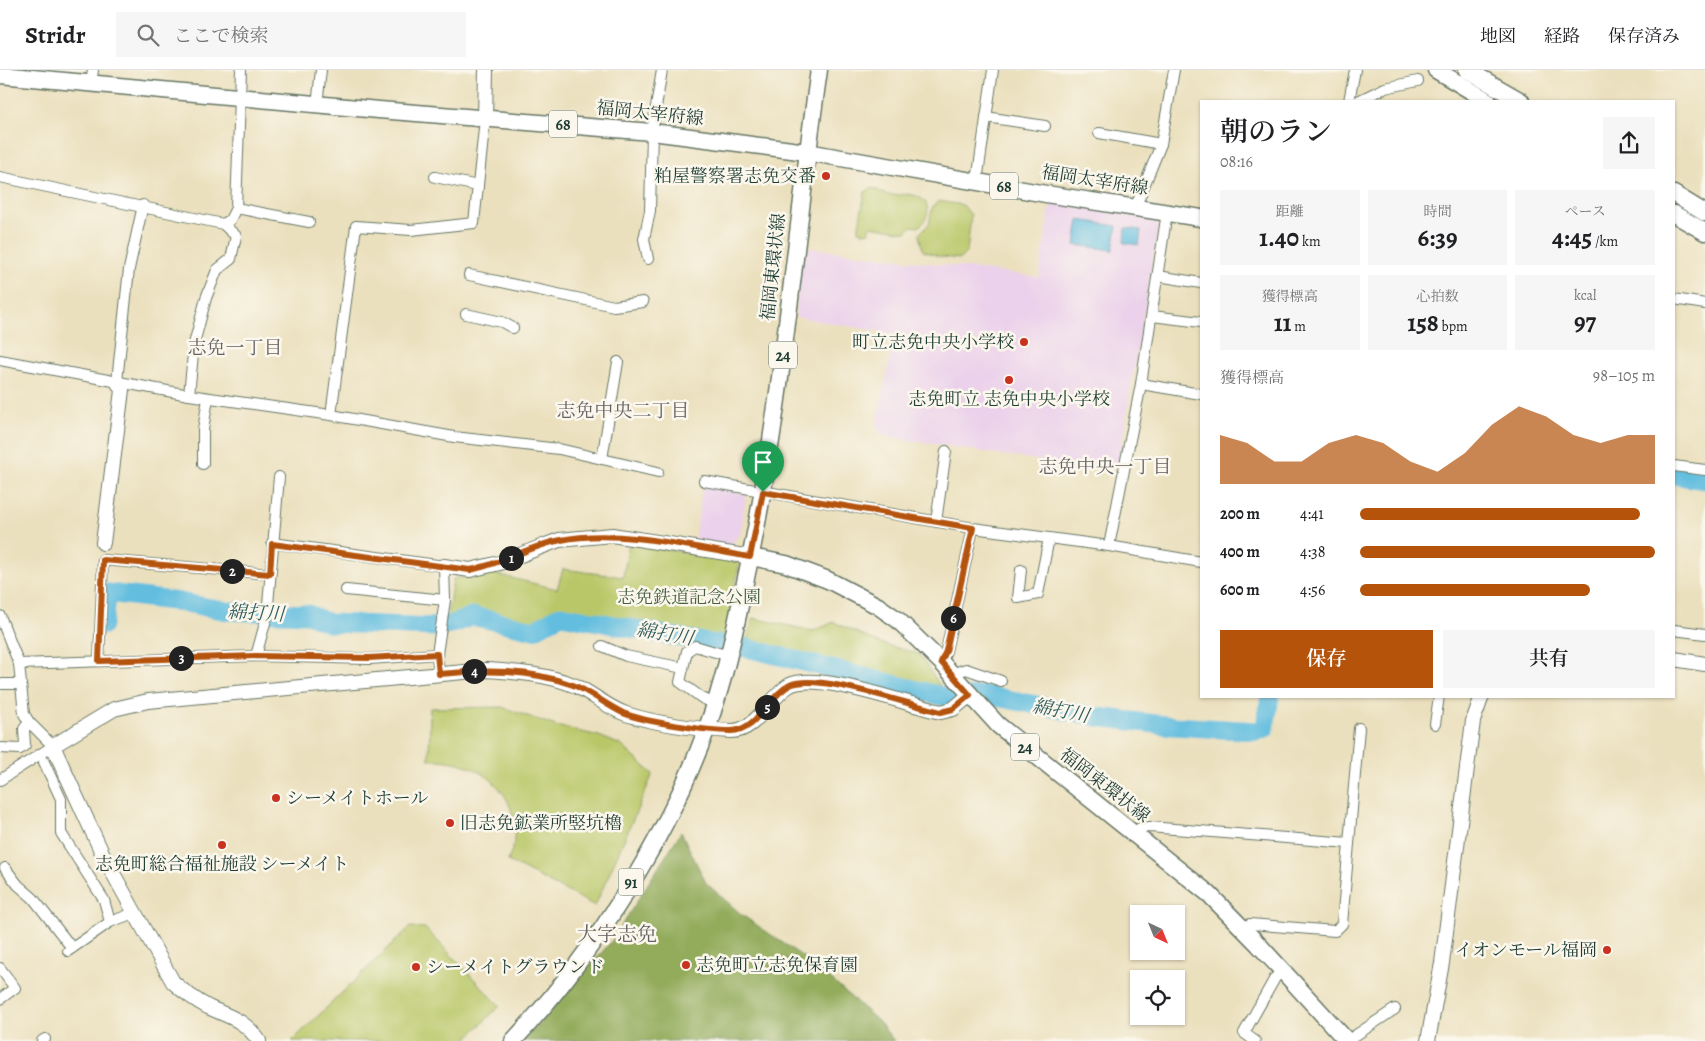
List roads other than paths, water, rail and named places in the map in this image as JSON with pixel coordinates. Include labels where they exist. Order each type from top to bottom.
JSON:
[{"type":"main road","name":"福岡東環状線","points":[[819,70],[807,152],[790,308],[763,492],[750,557],[786,564],[828,580],[862,596],[898,620],[946,668],[998,725],[1208,894],[1282,970],[1343,1040]]},
{"type":"main road","points":[[1436,70],[1486,100]]},
{"type":"main road","points":[[1467,70],[1483,74],[1520,100]]},
{"type":"main road","name":"福岡太宰府線","points":[[0,75],[92,77],[239,98],[652,132],[807,152],[977,182],[1136,206],[1200,218]]},
{"type":"main road","points":[[1675,194],[1702,208]]},
{"type":"main road","points":[[1675,216],[1702,208]]},
{"type":"main road","points":[[1675,216],[1705,232]]},
{"type":"main road","name":"91","points":[[513,1041],[569,974],[606,923],[677,801],[715,704],[729,656],[750,557]]},
{"type":"street","points":[[223,224],[230,220],[236,208],[241,70]]},
{"type":"street","points":[[317,105],[321,70]]},
{"type":"street","points":[[330,415],[356,226],[411,230],[474,224],[485,119],[486,70]]},
{"type":"street","points":[[648,259],[644,239],[650,211],[652,132],[662,70]]},
{"type":"street","points":[[977,182],[993,70]]},
{"type":"street","points":[[1136,206],[1161,144],[1174,70]]},
{"type":"street","points":[[1349,100],[1355,70]]},
{"type":"street","points":[[1360,100],[1385,88],[1418,81]]},
{"type":"street","points":[[986,117],[1044,126]]},
{"type":"street","points":[[1099,133],[1161,144]]},
{"type":"street","points":[[0,176],[143,205],[223,224],[236,236],[231,259],[217,270],[206,298],[194,344],[189,395]]},
{"type":"street","points":[[435,177],[478,186]]},
{"type":"street","points":[[103,544],[122,390],[117,381],[129,269],[143,205]]},
{"type":"street","points":[[236,208],[309,222]]},
{"type":"street","points":[[1109,546],[1141,384],[1167,212]]},
{"type":"street","points":[[469,275],[614,306],[643,302]]},
{"type":"street","points":[[1158,276],[1200,283]]},
{"type":"street","points":[[1675,299],[1705,304]]},
{"type":"street","points":[[466,314],[502,322],[513,328]]},
{"type":"street","points":[[1152,316],[1200,322]]},
{"type":"street","points":[[0,360],[189,395],[330,415],[454,437],[559,449],[658,472]]},
{"type":"street","points":[[602,459],[618,362]]},
{"type":"street","points":[[1141,384],[1200,394]]},
{"type":"street","points":[[203,464],[203,430],[208,398]]},
{"type":"street","points":[[936,522],[946,451]]},
{"type":"street","points":[[1675,466],[1705,470]]},
{"type":"street","points":[[256,656],[267,616],[279,477]]},
{"type":"street","points":[[704,481],[936,522],[1109,546],[1200,562]]},
{"type":"street","points":[[973,528],[946,651],[946,668],[966,669],[1001,681]]},
{"type":"street","points":[[272,544],[470,570],[500,563],[559,540],[612,535],[750,557]]},
{"type":"street","points":[[1021,570],[1018,598],[1038,594],[1049,538]]},
{"type":"street","points":[[99,661],[103,560],[270,574]]},
{"type":"street","points":[[439,674],[437,654],[445,600],[444,566]]},
{"type":"street","points":[[346,590],[445,600]]},
{"type":"street","points":[[0,616],[19,664],[19,684],[24,714],[53,746],[104,857],[173,982],[190,997],[210,1008],[230,1015],[254,1033],[259,1041]]},
{"type":"street","points":[[1675,630],[1705,634]]},
{"type":"street","points":[[602,646],[626,656],[684,668]]},
{"type":"street","points":[[715,704],[702,698],[680,682],[687,651],[695,646],[729,656]]},
{"type":"street","points":[[19,664],[256,656],[369,658],[437,654]]},
{"type":"street","points":[[1675,658],[1705,664]]},
{"type":"street","points":[[0,780],[114,709],[148,701],[439,674],[486,670],[533,674],[574,685],[624,713],[663,723],[734,731],[746,726],[777,695],[790,685],[803,681],[862,691],[941,712],[953,709],[970,695]]},
{"type":"street","points":[[0,684],[19,684]]},
{"type":"street","points":[[1434,724],[1438,698]]},
{"type":"street","points":[[1428,1041],[1442,963],[1473,721],[1481,698]]},
{"type":"street","points":[[0,748],[20,749],[25,745],[24,729],[30,722]]},
{"type":"street","points":[[1243,928],[1250,924],[1335,931],[1342,924],[1359,728]]},
{"type":"street","points":[[44,762],[61,799],[58,835],[100,892],[110,922]]},
{"type":"street","points":[[1133,833],[1140,828],[1149,827],[1349,843]]},
{"type":"street","points":[[5,868],[18,885],[33,898],[70,950],[110,922],[134,913]]},
{"type":"street","points":[[0,968],[15,988],[0,999]]},
{"type":"street","points":[[1255,1041],[1244,1033],[1275,978],[1282,970]]},
{"type":"street","points":[[1343,1040],[1395,1009]]},
{"type":"water","points":[[1079,220],[1117,226],[1113,250],[1075,245]]},
{"type":"water","points":[[1125,228],[1141,230],[1139,245],[1124,243]]},
{"type":"waterway","name":"綿打川","points":[[1675,475],[1705,480]]},
{"type":"waterway","name":"綿打川","points":[[103,625],[108,593],[180,602],[227,611],[308,614],[329,623],[435,627],[456,623],[472,616],[534,630],[561,615],[709,643],[747,648],[950,698],[986,695],[1097,717],[1173,726],[1257,731],[1265,728],[1270,698]]},
{"type":"place","name":"粕屋警察署志免交番","points":[[826,176]]},
{"type":"place","name":"町立志免中央小学校","points":[[1024,342]]},
{"type":"place","name":"志免町立 志免中央小学校","points":[[1009,380]]},
{"type":"place","name":"シーメイトホール","points":[[276,798]]},
{"type":"place","name":"旧志免鉱業所竪坑櫓","points":[[450,823]]},
{"type":"place","name":"志免町総合福祉施設 シーメイト","points":[[222,845]]},
{"type":"place","name":"イオンモール福岡","points":[[1607,950]]},
{"type":"place","name":"志免町立志免保育園","points":[[686,965]]},
{"type":"place","name":"シーメイトグラウンド","points":[[416,967]]},
{"type":"district","name":"志免一丁目","points":[[235,347]]},
{"type":"district","name":"志免中央二丁目","points":[[623,410]]},
{"type":"district","name":"志免中央一丁目","points":[[1105,466]]},
{"type":"district","name":"大字志免","points":[[617,934]]},
{"type":"park label","name":"志免鉄道記念公園","points":[[689,597]]}]
